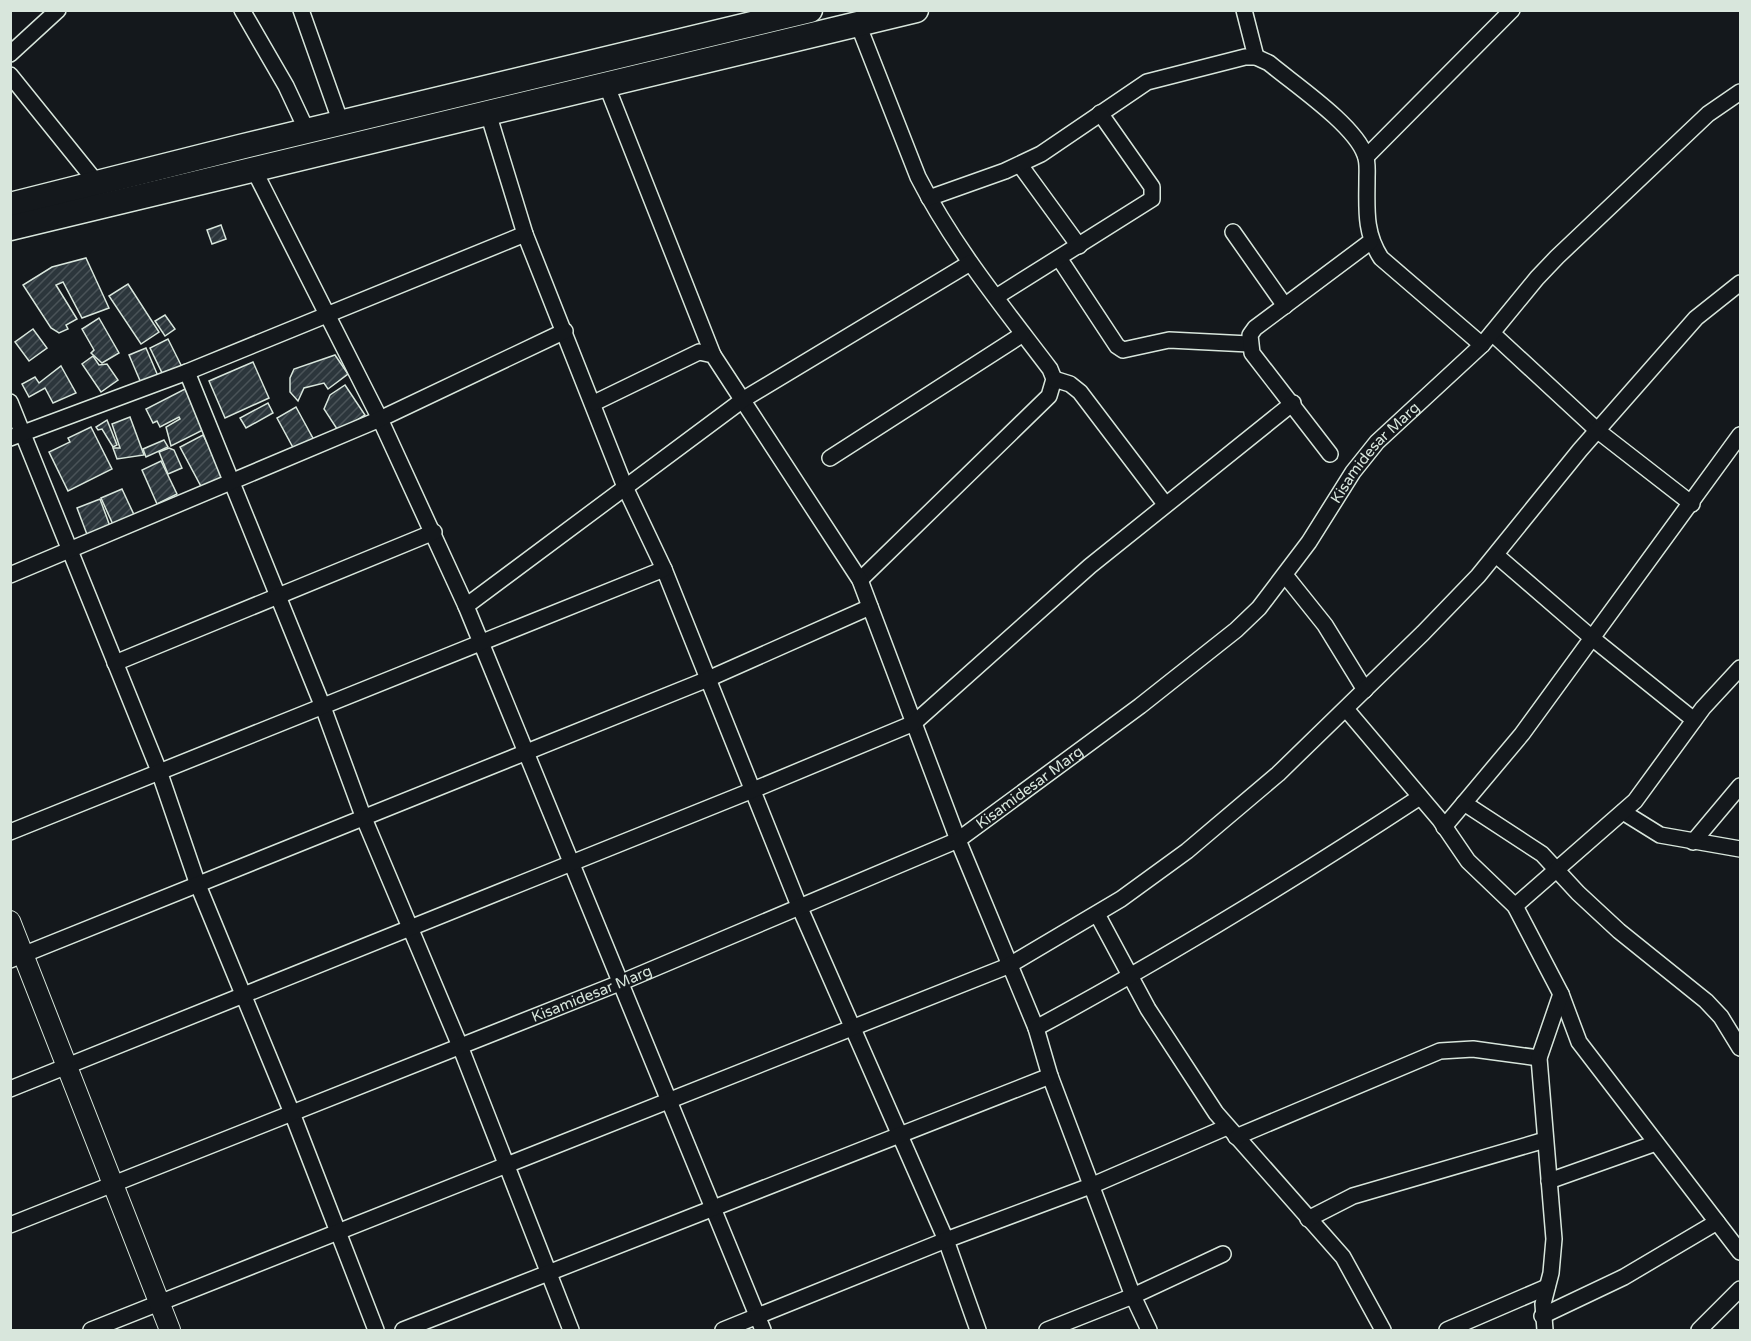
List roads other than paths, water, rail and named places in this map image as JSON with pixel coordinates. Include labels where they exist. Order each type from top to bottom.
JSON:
[{"type":"main road","points":[[10,205],[810,10]]},
{"type":"main road","points":[[10,228],[916,10]]},
{"type":"street","points":[[10,54],[58,10]]},
{"type":"street","points":[[242,10],[286,86],[307,131]]},
{"type":"street","points":[[301,10],[341,123]]},
{"type":"street","points":[[1244,10],[1257,57]]},
{"type":"street","points":[[1366,157],[1512,10]]},
{"type":"street","points":[[858,24],[918,177],[969,263],[1054,379],[1070,384],[1080,392],[1165,504]]},
{"type":"street","points":[[929,198],[1020,165],[1041,154],[1147,82],[1224,62],[1257,57],[1269,63],[1346,127],[1366,157],[1367,226],[1370,242],[1381,258],[1487,339],[1598,431],[1692,504]]},
{"type":"street","points":[[10,75],[97,183]]},
{"type":"street","points":[[606,84],[713,355],[744,399],[860,580],[958,840],[1008,966],[1036,1028],[1050,1076],[1133,1296],[1149,1330]]},
{"type":"street","name":"Kisamidesar Marg","points":[[10,1225],[622,982],[958,840],[1140,706],[1236,630],[1259,608],[1285,575],[1353,472],[1377,442],[1487,339],[1557,257],[1708,114],[1740,92]]},
{"type":"street","points":[[488,113],[525,234],[626,487],[664,569],[799,906],[946,1240],[978,1330]]},
{"type":"street","points":[[996,297],[1146,204],[1154,193],[1101,113]]},
{"type":"street","points":[[1020,165],[1079,246]]},
{"type":"street","points":[[254,170],[380,419],[434,532],[573,861],[669,1103],[761,1324]]},
{"type":"street","points":[[1233,232],[1285,306]]},
{"type":"street","points":[[16,436],[187,372],[525,234]]},
{"type":"street","points":[[1330,454],[1293,403],[1252,353],[1249,344],[1250,335],[1255,328],[1370,242]]},
{"type":"street","points":[[1059,258],[1117,346],[1123,350],[1169,340],[1249,344]]},
{"type":"street","points":[[466,606],[744,399],[969,263]]},
{"type":"street","points":[[91,1330],[669,1103],[1008,966],[1097,914],[1187,851],[1278,774],[1424,633],[1496,555],[1598,431],[1696,318],[1740,283]]},
{"type":"street","points":[[10,574],[70,551],[380,419],[565,332]]},
{"type":"street","points":[[830,458],[1023,334]]},
{"type":"street","points":[[594,403],[699,352],[713,355]]},
{"type":"street","points":[[187,372],[278,595],[363,816],[460,1046],[571,1330]]},
{"type":"street","points":[[860,580],[1049,396],[1054,379]]},
{"type":"street","points":[[10,402],[16,436],[70,551],[159,771],[198,885],[292,1113],[376,1330]]},
{"type":"street","points":[[10,1089],[914,723],[1090,566],[1293,403]]},
{"type":"street","points":[[1444,827],[1522,734],[1692,504],[1740,435]]},
{"type":"street","points":[[115,663],[434,532]]},
{"type":"street","points":[[1496,555],[1592,638],[1694,720]]},
{"type":"street","points":[[10,832],[664,569]]},
{"type":"street","points":[[1285,575],[1325,625],[1365,690]]},
{"type":"street","points":[[17,958],[526,750],[708,679],[870,607]]},
{"type":"street","points":[[1515,906],[1557,867],[1623,812],[1663,766],[1694,720],[1740,668]]},
{"type":"street","points":[[1346,709],[1420,797],[1477,872],[1515,906],[1561,994],[1579,1042],[1740,1252]]},
{"type":"street","points":[[1693,843],[1740,786]]},
{"type":"street","points":[[1036,1028],[1130,978],[1306,872],[1420,797]]},
{"type":"street","points":[[1464,803],[1518,836],[1557,867],[1594,909],[1713,1008],[1740,1048]]},
{"type":"street","points":[[1623,812],[1660,835],[1693,843],[1740,849]]},
{"type":"street","points":[[1097,914],[1130,978],[1201,1091],[1231,1132],[1354,1273],[1382,1330]]},
{"type":"street","points":[[10,921],[17,958],[67,1066],[170,1330]]},
{"type":"street","points":[[1544,1323],[1547,1287],[1554,1257],[1539,1058],[1561,994]]},
{"type":"street","points":[[723,1330],[761,1324],[946,1240],[1440,1051],[1473,1049],[1539,1058]]},
{"type":"street","points":[[403,1330],[549,1275],[712,1207],[901,1136],[1050,1076]]},
{"type":"street","points":[[1308,1220],[1353,1196],[1545,1140]]},
{"type":"street","points":[[1549,1181],[1656,1143]]},
{"type":"street","points":[[1544,1323],[1717,1222]]},
{"type":"street","points":[[1047,1330],[1133,1296],[1223,1254]]},
{"type":"street","points":[[1446,1330],[1547,1287]]},
{"type":"street","points":[[1699,1330],[1740,1289]]}]
